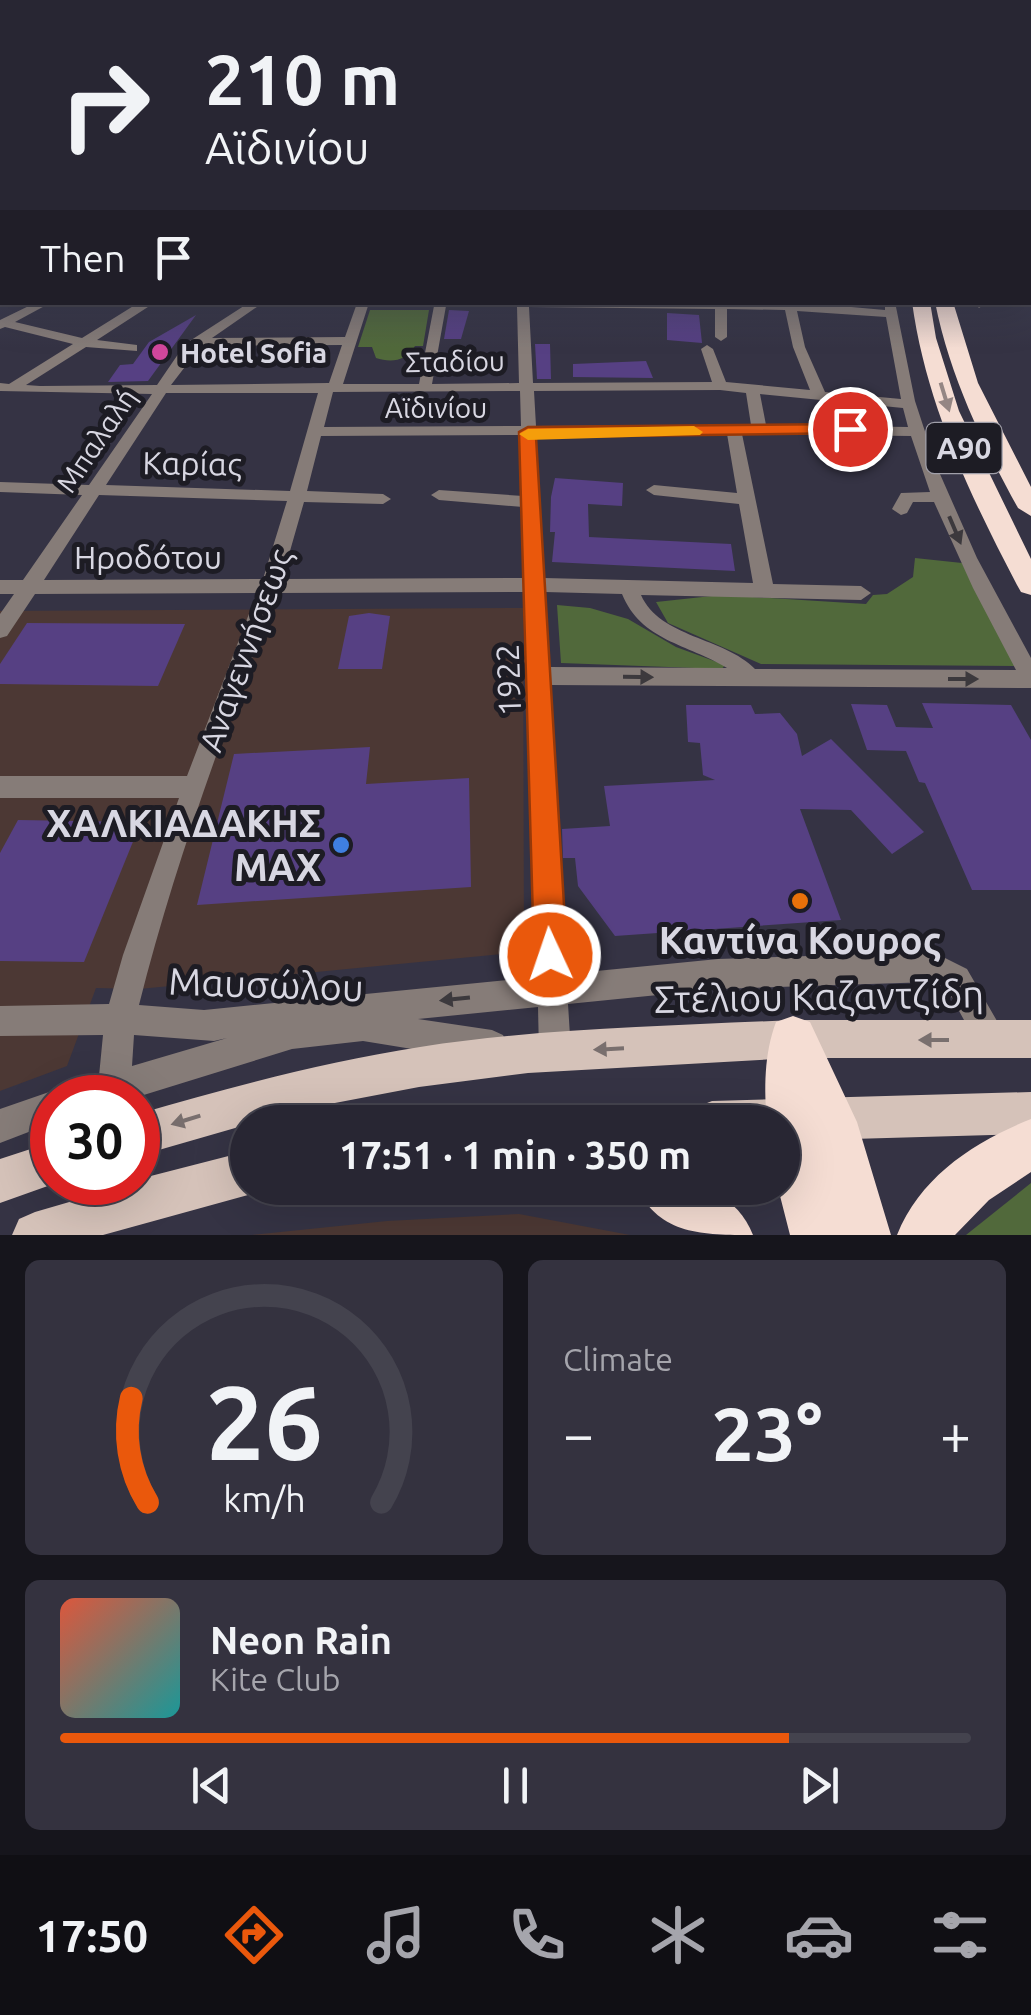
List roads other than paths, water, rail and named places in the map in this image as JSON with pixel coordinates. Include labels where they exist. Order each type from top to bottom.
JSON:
[{"type":"highway","name":"Α90","points":[[921,305],[954,423],[990,511],[1031,585]]},
{"type":"highway","name":"Α90","points":[[945,305],[980,409],[1031,508]]},
{"type":"highway","points":[[793,1040],[812,1121],[817,1235]]},
{"type":"highway","points":[[812,1121],[864,1235]]},
{"type":"highway","points":[[924,1235],[954,1194],[988,1167],[1031,1144]]},
{"type":"highway","points":[[686,1205],[726,1235]]},
{"type":"main road","name":"Στέλιου Καζαντζίδη","points":[[160,1129],[298,1090],[419,1067],[542,1052],[793,1040],[1012,1040]]},
{"type":"main road","points":[[800,1121],[1031,1114]]},
{"type":"main road","points":[[0,1181],[30,1171]]},
{"type":"main road","points":[[35,1235],[230,1178]]},
{"type":"street","points":[[2,324],[41,305]]},
{"type":"street","points":[[4,390],[144,305]]},
{"type":"street","name":"Μπαλαλή","points":[[0,630],[91,490],[195,342],[254,305]]},
{"type":"street","name":"Αναγεννήσεως","points":[[115,1075],[120,1018],[137,956],[270,587],[315,432],[362,305]]},
{"type":"street","points":[[426,386],[441,305]]},
{"type":"street","points":[[537,305],[891,308],[916,432],[980,584],[1031,678],[540,676]]},
{"type":"street","name":"1922","points":[[537,305],[525,385],[537,585],[552,988],[542,1052]]},
{"type":"street","points":[[720,305],[722,337]]},
{"type":"street","points":[[789,305],[802,355],[819,394]]},
{"type":"street","points":[[2,324],[85,343],[132,348]]},
{"type":"street","points":[[195,342],[350,340]]},
{"type":"street","points":[[707,349],[720,386]]},
{"type":"street","name":"Σταδίου","points":[[4,390],[720,386],[911,404]]},
{"type":"street","points":[[752,388],[760,431]]},
{"type":"street","points":[[734,431],[764,590]]},
{"type":"street","name":"Αϊδινίου","points":[[315,432],[916,432]]},
{"type":"street","name":"Καρίας","points":[[0,487],[383,499]]},
{"type":"street","points":[[654,490],[747,499]]},
{"type":"street","points":[[440,495],[532,502]]},
{"type":"street","points":[[901,510],[901,502],[907,498],[942,498]]},
{"type":"street","name":"Ηροδότου","points":[[0,587],[537,585],[862,593]]},
{"type":"street","points":[[628,586],[636,607],[654,625],[733,661],[752,679]]},
{"type":"street","points":[[0,787],[195,787]]},
{"type":"street","points":[[205,1025],[718,974],[933,967],[957,980],[1012,1040]]},
{"type":"street","name":"Μαυσώλου","points":[[0,1021],[120,1018],[295,1034],[363,1026],[542,1052]]},
{"type":"street","points":[[152,1075],[295,1034]]},
{"type":"street","points":[[0,1126],[30,1114]]},
{"type":"place","name":"Hotel Sofia","points":[[160,352]]},
{"type":"place","name":"ΧΑΛΚΙΑΔΑΚΗΣ MAX","points":[[341,845]]},
{"type":"place","name":"Καντίνα Κουρος","points":[[800,901]]}]
